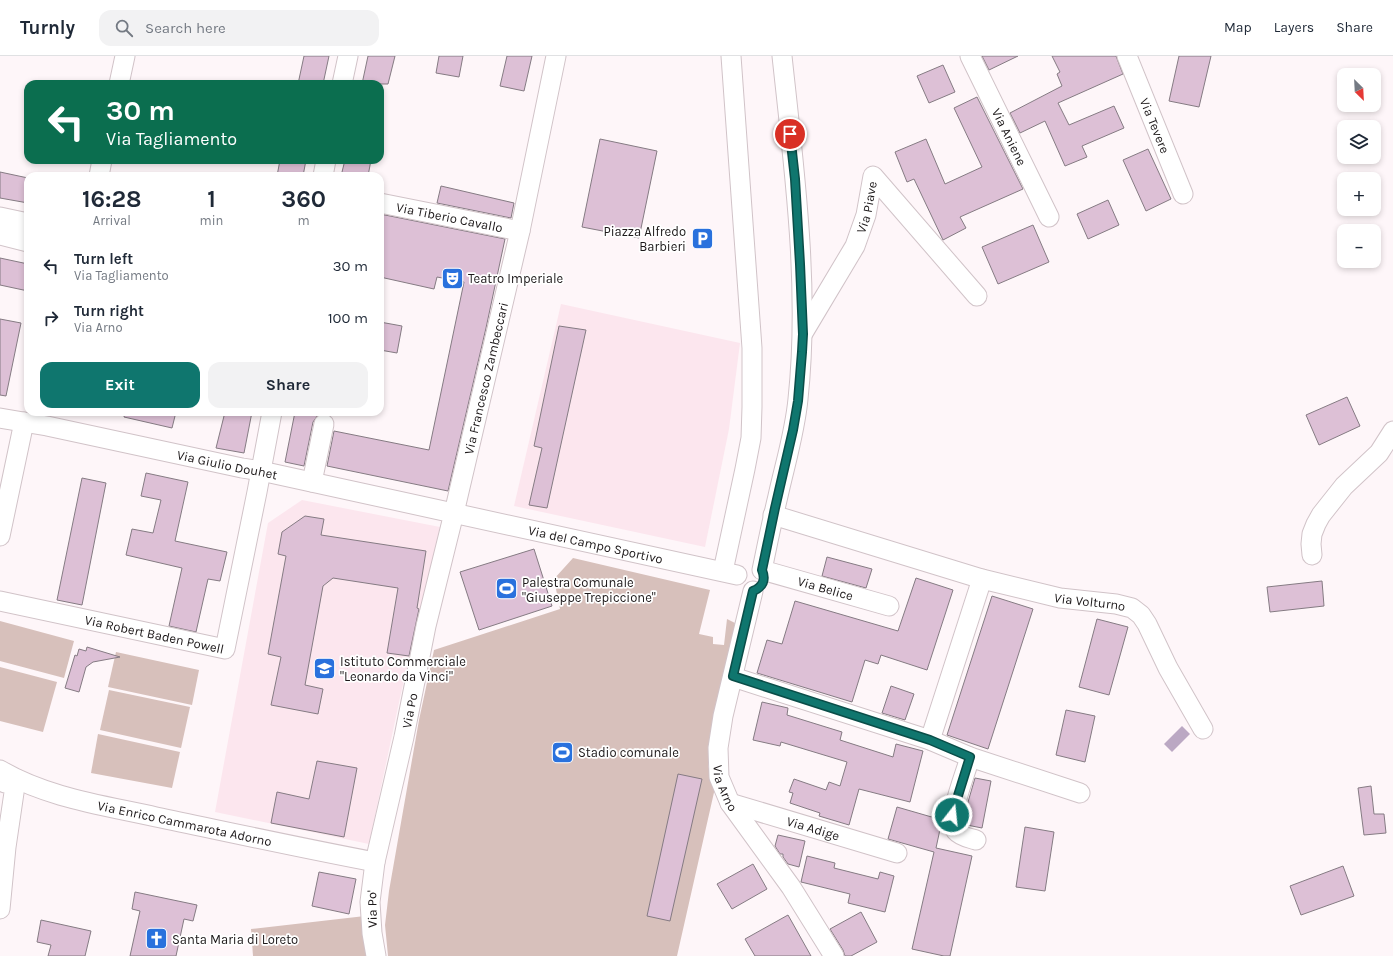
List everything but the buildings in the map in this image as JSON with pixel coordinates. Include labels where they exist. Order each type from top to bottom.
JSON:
[{"type":"street","points":[[120,80],[125,56]]},
{"type":"street","points":[[343,80],[348,56]]},
{"type":"street","name":"Via Francesco Zambeccari","points":[[454,513],[520,231],[556,56]]},
{"type":"street","points":[[731,56],[752,348],[752,407],[748,453],[730,573],[737,579],[744,590],[753,591],[762,585],[764,580],[762,570],[795,420],[803,334],[795,179],[782,56]]},
{"type":"street","name":"Via Aniene","points":[[970,56],[1049,217]]},
{"type":"street","name":"Via Tevere","points":[[1127,56],[1183,194]]},
{"type":"street","name":"Via Piave","points":[[803,334],[855,246],[866,215],[873,176],[977,296]]},
{"type":"street","name":"Via Tiberio Cavallo","points":[[384,204],[520,231]]},
{"type":"street","points":[[0,217],[24,222]]},
{"type":"street","points":[[0,235],[24,241]]},
{"type":"street","points":[[261,471],[271,416]]},
{"type":"street","name":"Via Giulio Douhet","points":[[0,418],[24,422],[48,419],[242,468],[454,513]]},
{"type":"street","points":[[0,536],[24,422]]},
{"type":"street","points":[[312,482],[324,424]]},
{"type":"street","points":[[1312,555],[1312,534],[1321,515],[1344,486],[1379,453],[1393,431]]},
{"type":"street","name":"Via Robert Baden Powell","points":[[0,601],[225,649],[261,471]]},
{"type":"street","name":"Via del Campo Sportivo","points":[[454,513],[730,573]]},
{"type":"street","name":"Via Po","points":[[375,862],[404,737],[426,626],[454,513]]},
{"type":"street","name":"Via Volturno","points":[[773,515],[982,579],[1060,598],[1126,606],[1137,611],[1146,624],[1203,729]]},
{"type":"street","name":"Via Belice","points":[[730,573],[748,564],[756,565],[762,570],[889,606]]},
{"type":"street","points":[[930,740],[982,579]]},
{"type":"street","name":"Via Arno","points":[[753,591],[723,716],[718,756],[720,777],[730,803],[791,887],[834,956]]},
{"type":"street","points":[[733,676],[930,740],[970,757],[1080,793]]},
{"type":"street","points":[[970,757],[953,811],[952,822],[954,828],[959,834],[976,840]]},
{"type":"street","points":[[0,909],[6,847],[5,778]]},
{"type":"street","name":"Via Enrico Cammarota Adorno","points":[[5,778],[78,800],[313,851],[375,862]]},
{"type":"street","name":"Via Adige","points":[[730,803],[897,854]]},
{"type":"street","name":"Via Po'","points":[[375,862],[371,886],[371,910],[373,941],[376,956]]},
{"type":"shaded area","points":[[561,304],[740,343],[729,429],[705,547],[514,506]]},
{"type":"shaded area","name":"Istituto Commerciale \"Leonardo da Vinci\"","points":[[302,500],[440,527],[401,693],[369,844],[215,812],[268,523]]},
{"type":"shaded area","name":"Stadio comunale","points":[[573,558],[710,590],[699,634],[713,637],[713,644],[724,645],[727,619],[735,623],[708,766],[715,788],[677,956],[388,956],[385,925],[389,891],[419,720],[434,650],[560,609],[554,579]]},
{"type":"shaded area","points":[[0,621],[74,641],[64,678],[0,661]]},
{"type":"shaded area","points":[[116,652],[199,670],[192,705],[108,687]]},
{"type":"shaded area","points":[[0,667],[57,682],[43,732],[0,721]]},
{"type":"shaded area","points":[[109,690],[190,707],[181,748],[100,730]]},
{"type":"shaded area","points":[[1182,726],[1190,734],[1172,752],[1164,744]]},
{"type":"shaded area","points":[[98,734],[180,752],[172,788],[91,773]]},
{"type":"shaded area","points":[[365,916],[370,956],[253,956],[251,929]]},
{"type":"place","name":"Piazza Alfredo Barbieri","points":[[702,238]]},
{"type":"place","name":"Teatro Imperiale","points":[[453,278]]},
{"type":"place","name":"Palestra Comunale \"Giuseppe Trepiccione\"","points":[[506,589]]},
{"type":"place","name":"Istituto Commerciale \"Leonardo da Vinci\"","points":[[324,668]]},
{"type":"place","name":"Stadio comunale","points":[[562,752]]},
{"type":"place","name":"Santa Maria di Loreto","points":[[157,939]]},
{"type":"route","points":[[790,134],[795,179],[803,334],[798,401],[762,570],[764,580],[758,589],[753,591],[733,676],[930,740],[970,757],[952,815]]}]
